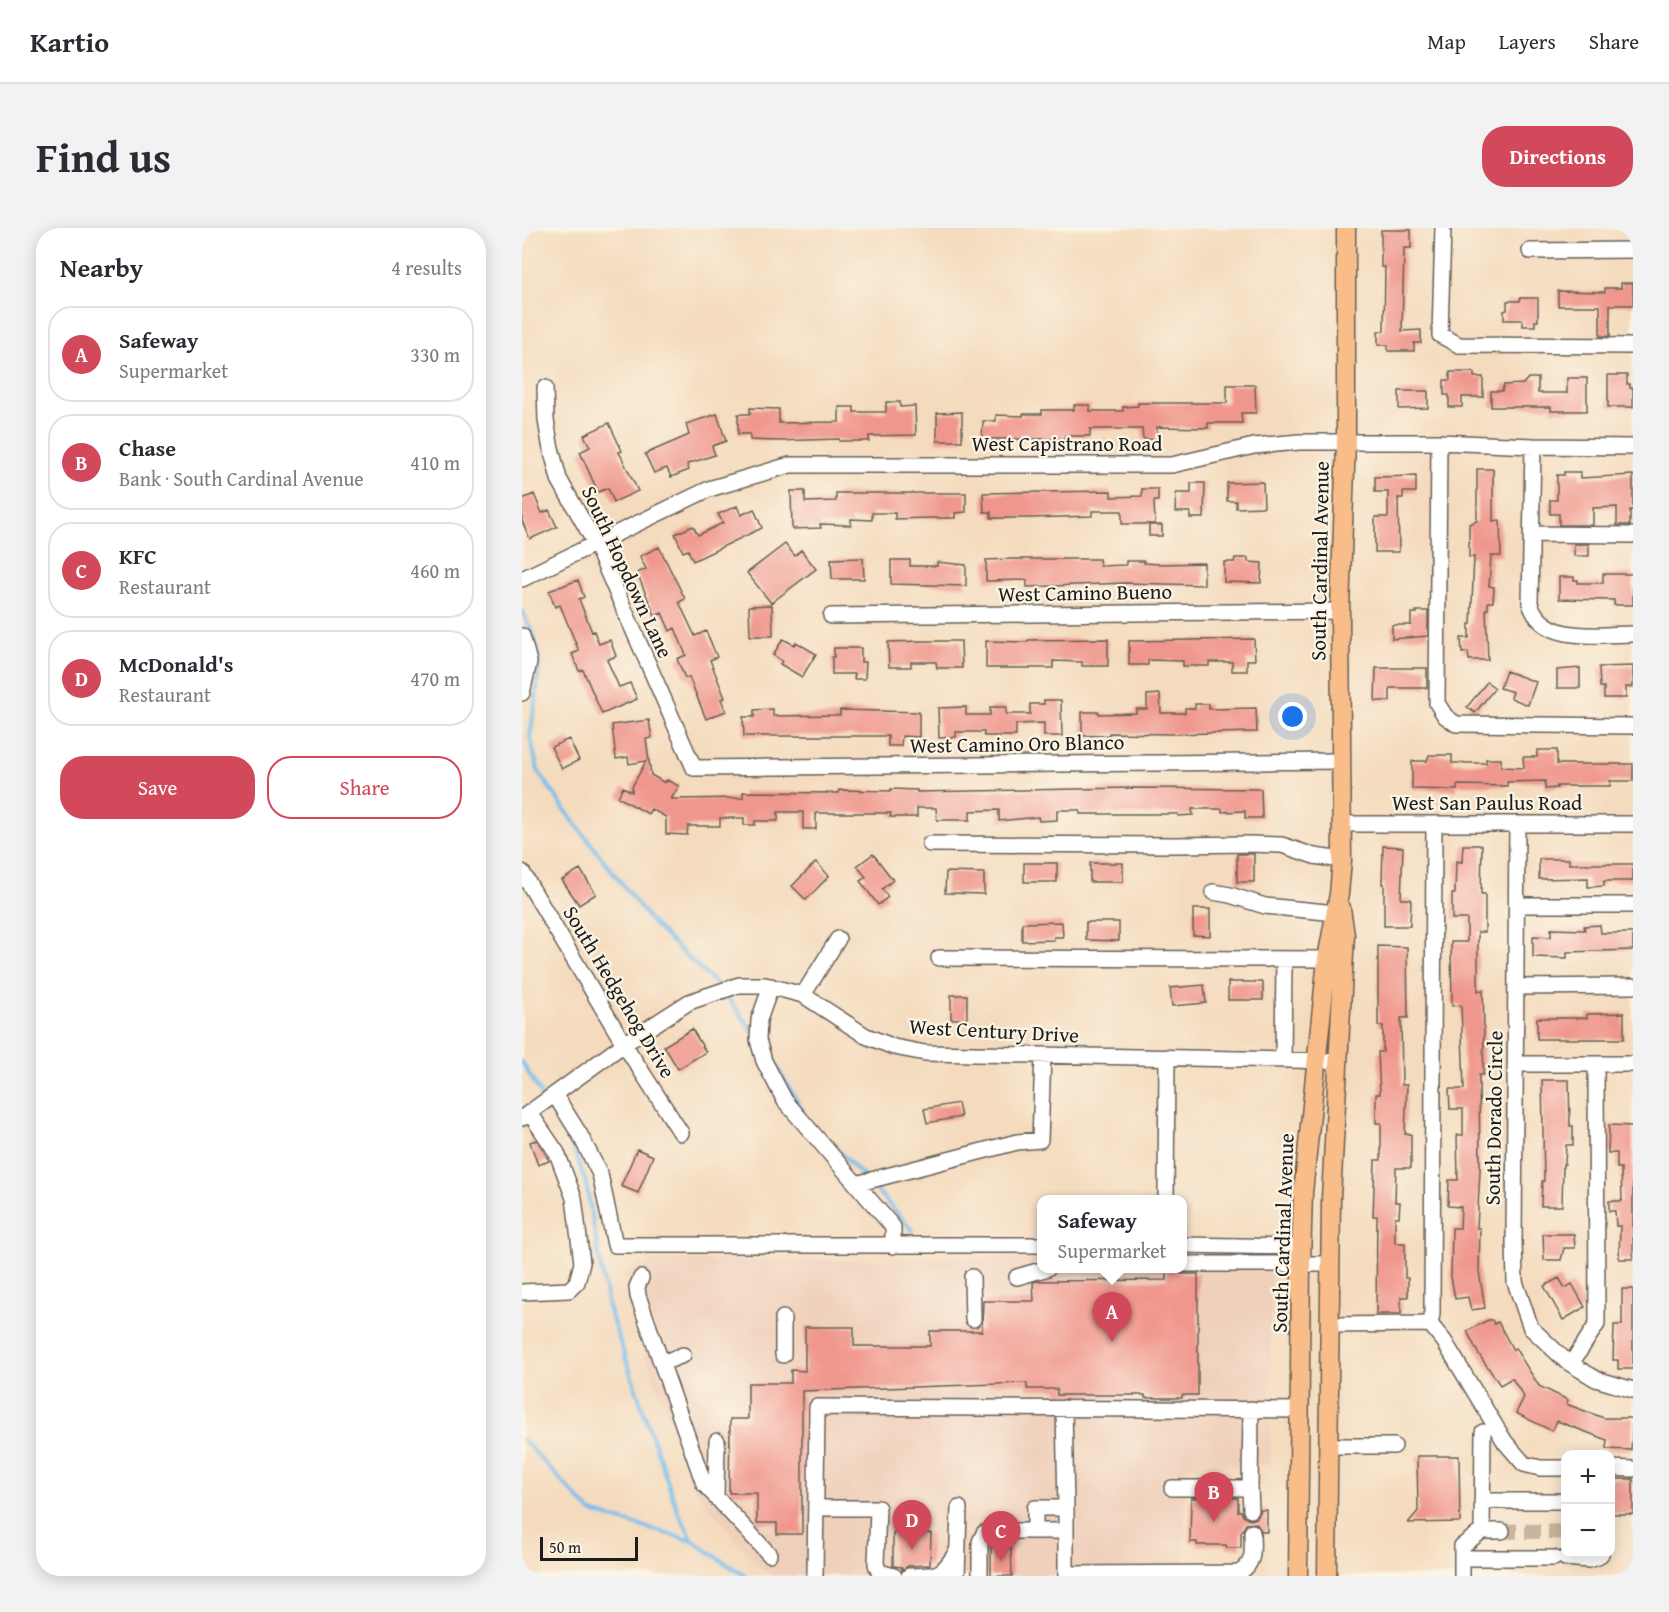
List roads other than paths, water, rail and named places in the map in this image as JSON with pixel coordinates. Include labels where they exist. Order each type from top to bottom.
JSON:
[{"type":"main road","name":"South Cardinal Avenue","points":[[1298,1576],[1301,1255],[1306,1160],[1330,934],[1336,913],[1342,860],[1340,611],[1346,441],[1346,228]]},
{"type":"main road","name":"South Cardinal Avenue","points":[[1327,1576],[1330,1264],[1345,935],[1339,894]]},
{"type":"street","points":[[1443,228],[1440,335],[1459,345],[1633,346]]},
{"type":"street","points":[[1530,251],[1633,250]]},
{"type":"street","name":"South Hopdown Lane","points":[[545,388],[546,420],[559,479],[595,543],[694,768]]},
{"type":"street","name":"West Capistrano Road","points":[[522,579],[709,489],[790,465],[1173,465],[1254,446],[1299,442],[1440,442],[1633,447]]},
{"type":"street","points":[[1440,442],[1437,703],[1445,716],[1456,724],[1633,726]]},
{"type":"street","points":[[1533,446],[1530,603],[1533,610],[1544,626],[1565,633],[1633,634]]},
{"type":"street","points":[[1532,534],[1633,535]]},
{"type":"street","name":"West Camino Bueno","points":[[831,616],[1340,611]]},
{"type":"street","points":[[522,636],[529,662],[522,693]]},
{"type":"street","name":"West Camino Oro Blanco","points":[[694,768],[1341,761]]},
{"type":"street","name":"West San Paulus Road","points":[[1342,824],[1633,824]]},
{"type":"street","points":[[1434,824],[1432,1302],[1430,1324],[1444,1341],[1505,1442],[1524,1464],[1540,1468],[1561,1468]]},
{"type":"street","name":"South Dorado Circle","points":[[1517,824],[1515,1282],[1531,1328],[1571,1364],[1596,1379],[1633,1390]]},
{"type":"street","points":[[930,844],[1282,845],[1314,856],[1342,860]]},
{"type":"street","name":"South Hedgehog Drive","points":[[522,872],[624,1044],[681,1133]]},
{"type":"street","points":[[1213,892],[1264,906],[1336,913]]},
{"type":"street","points":[[1517,905],[1633,905]]},
{"type":"street","points":[[803,995],[838,939]]},
{"type":"street","points":[[939,958],[1328,959]]},
{"type":"street","points":[[1283,1060],[1284,959]]},
{"type":"street","name":"West Century Drive","points":[[526,1115],[624,1044],[689,1002],[739,985],[771,986],[803,995],[866,1036],[894,1047],[926,1053],[1339,1061]]},
{"type":"street","points":[[771,986],[759,1020],[758,1040],[764,1061],[785,1101],[893,1227],[893,1246]]},
{"type":"street","points":[[1517,987],[1633,986]]},
{"type":"street","points":[[856,1184],[1017,1142],[1040,1140],[1043,1055]]},
{"type":"street","points":[[1166,1195],[1167,1057]]},
{"type":"street","points":[[1516,1064],[1633,1064]]},
{"type":"street","points":[[1571,1364],[1597,1324],[1596,1064]]},
{"type":"street","points":[[555,1095],[580,1135],[600,1174],[615,1245],[1037,1245]]},
{"type":"street","points":[[522,1292],[569,1290],[577,1282],[582,1263],[574,1198],[557,1153],[526,1115]]},
{"type":"street","points":[[1187,1245],[1301,1255],[1330,1264]]},
{"type":"street","points":[[1187,1264],[1301,1255]]},
{"type":"street","points":[[1017,1277],[1037,1272]]},
{"type":"street","points":[[972,1277],[973,1319]]},
{"type":"street","points":[[641,1278],[637,1287],[638,1296],[704,1484],[769,1554]]},
{"type":"street","points":[[783,1318],[783,1355]]},
{"type":"street","points":[[1329,1325],[1430,1324]]},
{"type":"street","points":[[662,1363],[683,1355]]},
{"type":"street","points":[[815,1576],[817,1407],[1300,1410]]},
{"type":"street","points":[[1064,1408],[1066,1575],[1239,1573],[1248,1568],[1252,1558],[1252,1532]]},
{"type":"street","points":[[1251,1409],[1251,1510]]},
{"type":"street","points":[[1482,1531],[1483,1432]]},
{"type":"street","points":[[716,1498],[717,1441]]},
{"type":"street","points":[[1328,1446],[1394,1446]]},
{"type":"street","points":[[1615,1468],[1633,1468]]},
{"type":"street","points":[[1172,1488],[1250,1488]]},
{"type":"street","points":[[1482,1501],[1561,1501]]},
{"type":"street","points":[[816,1508],[878,1508],[876,1564],[879,1572],[894,1576]]},
{"type":"street","points":[[957,1576],[959,1508]]},
{"type":"street","points":[[1035,1531],[1035,1508],[1066,1508]]},
{"type":"street","points":[[980,1576],[980,1542],[984,1533],[1066,1530]]},
{"type":"street","points":[[1462,1576],[1462,1546],[1482,1531],[1502,1531]]},
{"type":"street","points":[[909,1576],[934,1576],[947,1568],[958,1550]]},
{"type":"street","points":[[1462,1558],[1588,1560],[1595,1558]]},
{"type":"waterway","points":[[522,611],[534,636],[539,659],[530,736],[538,771],[568,814],[653,924],[720,988]]},
{"type":"waterway","points":[[725,994],[753,1031]]},
{"type":"waterway","points":[[768,1052],[803,1112]]},
{"type":"waterway","points":[[522,1062],[543,1098]]},
{"type":"waterway","points":[[547,1104],[572,1145],[586,1183],[608,1307],[678,1512],[693,1541]]},
{"type":"waterway","points":[[828,1140],[865,1178]]},
{"type":"waterway","points":[[872,1185],[912,1230]]},
{"type":"waterway","points":[[522,1439],[591,1512],[693,1541],[745,1576]]},
{"type":"tunnel","points":[[1502,1531],[1561,1532]]},
{"type":"place","name":"Safeway","points":[[1112,1342]]},
{"type":"place","name":"Chase","points":[[1214,1522]]},
{"type":"place","name":"McDonald's","points":[[912,1550]]},
{"type":"place","name":"KFC","points":[[1001,1561]]}]
